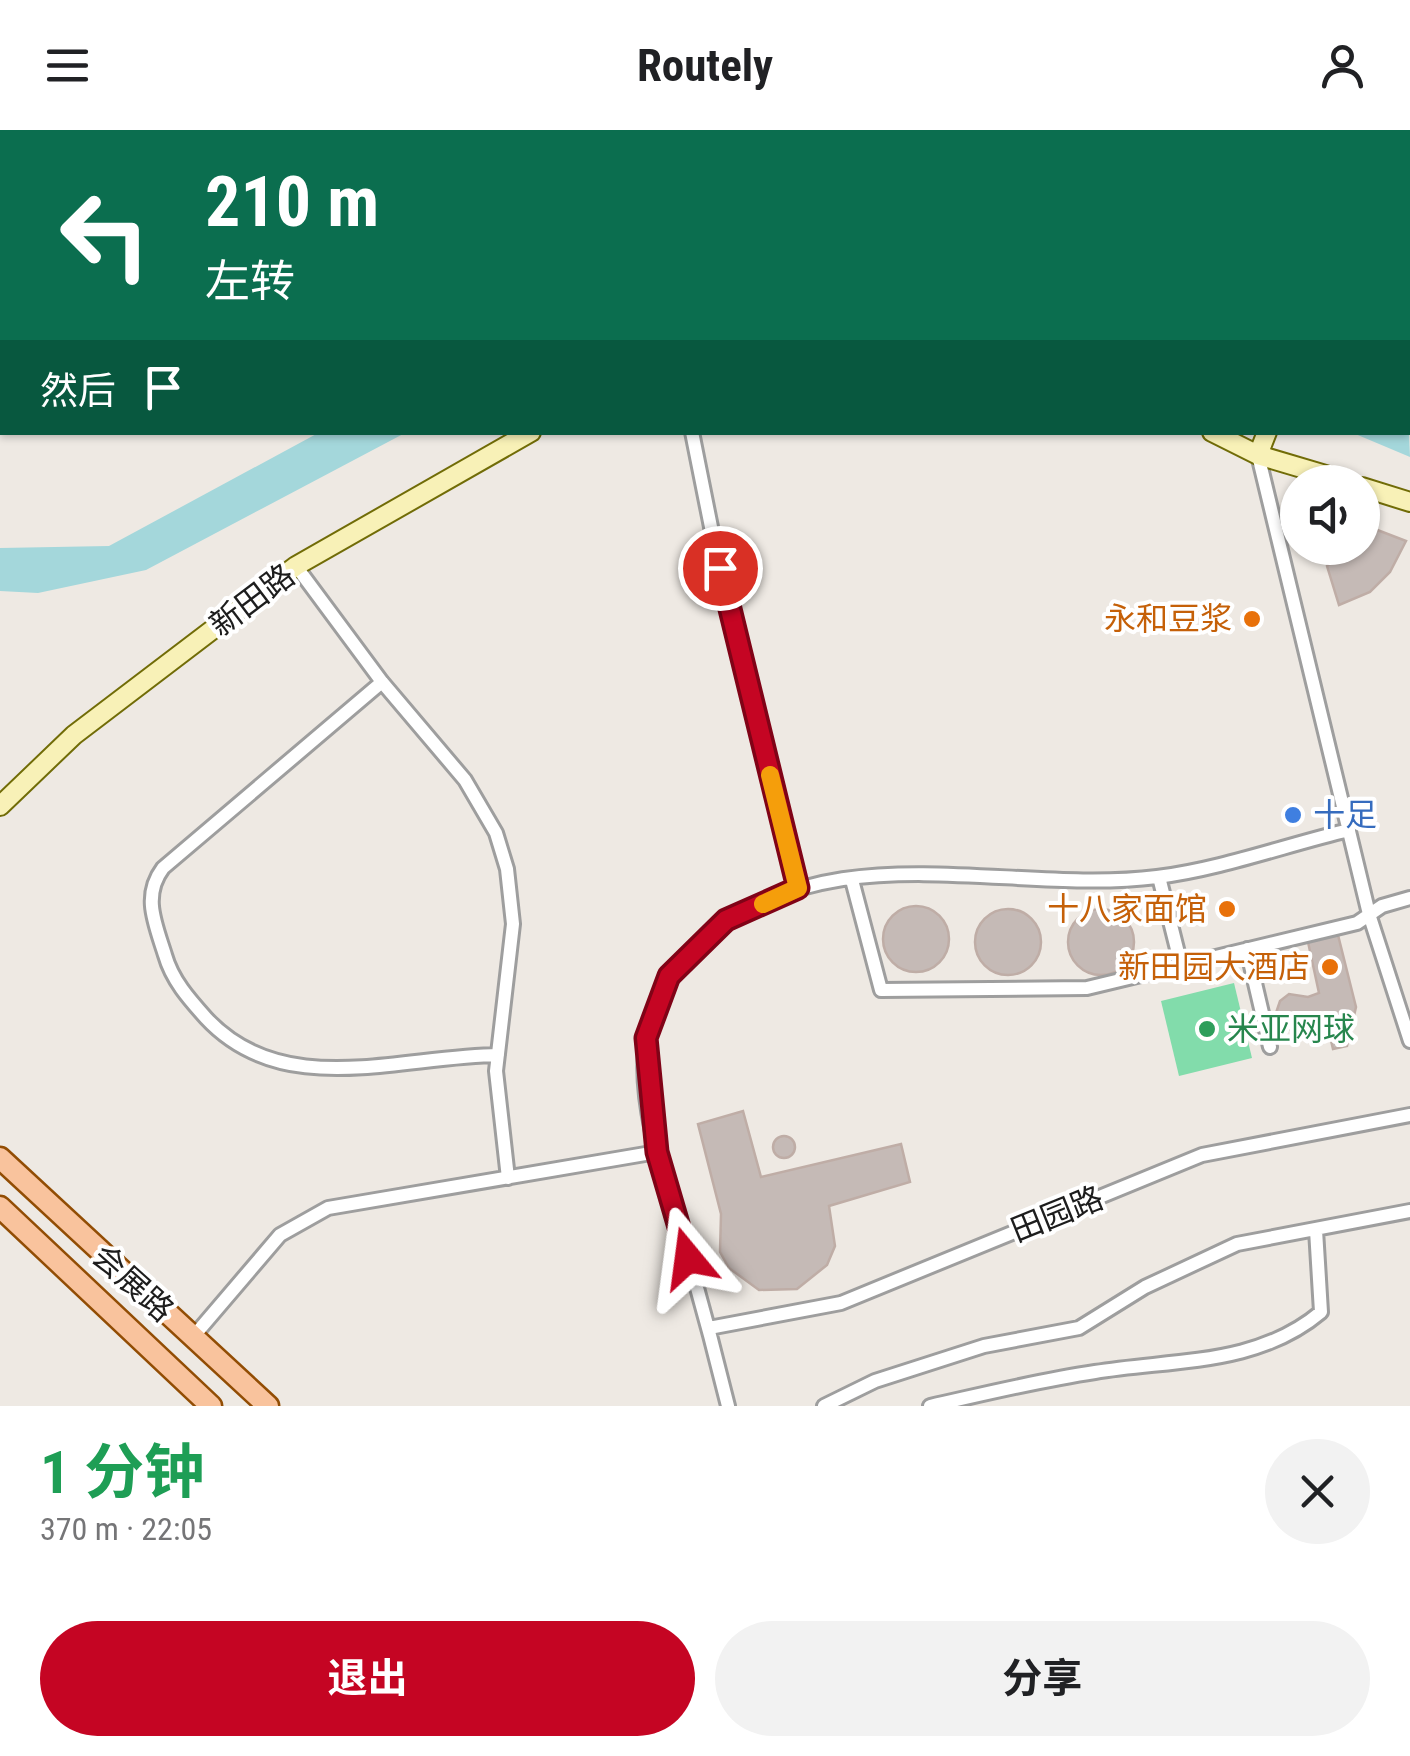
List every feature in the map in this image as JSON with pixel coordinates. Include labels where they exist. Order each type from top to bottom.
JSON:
[{"type":"main road","name":"会展路","points":[[0,1158],[268,1406]]},
{"type":"main road","name":"会展路","points":[[0,1207],[211,1406]]},
{"type":"street","name":"新田路","points":[[0,806],[74,735],[296,566],[524,435]]},
{"type":"street","points":[[693,435],[726,602],[798,888]]},
{"type":"street","points":[[1218,435],[1258,455],[1292,465]]},
{"type":"street","points":[[1266,435],[1258,455],[1369,914],[1410,1041]]},
{"type":"street","points":[[1380,493],[1410,502]]},
{"type":"street","points":[[296,566],[382,682],[466,780],[496,833],[507,869],[514,924],[498,1055],[508,1178]]},
{"type":"street","points":[[382,682],[163,868],[152,884],[151,909],[170,971],[222,1034],[256,1057],[292,1066],[357,1068],[498,1055]]},
{"type":"street","points":[[728,1406],[657,1152],[646,1038],[669,976],[726,920],[798,888],[906,872],[1103,880],[1159,876],[1349,830]]},
{"type":"street","points":[[1159,876],[1182,965]]},
{"type":"street","points":[[852,880],[881,990],[1087,988],[1357,923],[1382,906],[1410,898]]},
{"type":"street","points":[[1247,949],[1270,1046]]},
{"type":"street","name":"田园路","points":[[709,1328],[841,1303],[1202,1155],[1410,1115]]},
{"type":"street","points":[[192,1337],[280,1235],[328,1208],[657,1152]]},
{"type":"street","points":[[824,1406],[875,1381],[984,1346],[1079,1328],[1145,1287],[1237,1244],[1410,1211]]},
{"type":"street","points":[[930,1406],[1097,1372],[1246,1352],[1299,1331],[1322,1312],[1316,1230]]},
{"type":"green space","name":"米亚网球","points":[[1234,983],[1252,1058],[1179,1076],[1161,1001]]},
{"type":"water","points":[[314,435],[401,435],[146,570],[38,593],[0,591],[0,548],[109,546]]},
{"type":"water","points":[[1358,435],[1409,435],[1410,457]]},
{"type":"building","points":[[1380,531],[1406,541],[1390,572],[1370,592],[1339,605],[1327,566],[1380,565]]},
{"type":"building","points":[[916,906],[929,908],[939,916],[947,926],[947,952],[939,962],[929,970],[916,972],[903,970],[893,962],[885,952],[883,939],[885,926],[893,916],[903,908]]},
{"type":"building","points":[[1008,909],[1021,911],[1031,919],[1039,929],[1039,955],[1031,965],[1021,973],[1008,975],[995,973],[985,965],[977,955],[975,942],[977,929],[985,919],[995,911]]},
{"type":"building","points":[[1101,909],[1114,911],[1124,919],[1132,929],[1132,955],[1124,965],[1114,973],[1101,975],[1088,973],[1078,965],[1070,955],[1068,942],[1070,929],[1078,919],[1088,911]]},
{"type":"building","name":"新田园大酒店","points":[[1338,935],[1356,1007],[1347,1046],[1333,1049],[1328,1028],[1322,1029],[1318,1017],[1305,1028],[1292,1030],[1283,1027],[1276,1013],[1280,1001],[1289,994],[1308,997],[1319,993],[1308,942]]},
{"type":"building","points":[[743,1111],[761,1177],[901,1144],[910,1182],[829,1206],[835,1246],[827,1265],[797,1289],[759,1290],[729,1268],[720,1252],[721,1214],[698,1124]]},
{"type":"building","points":[[784,1136],[792,1139],[792,1155],[784,1158],[776,1155],[773,1147],[776,1139]]},
{"type":"slow traffic","points":[[763,904],[798,888],[770,775]]},
{"type":"place","name":"永和豆浆","points":[[1252,619]]},
{"type":"place","name":"十足","points":[[1293,815]]},
{"type":"place","name":"十八家面馆","points":[[1227,909]]},
{"type":"place","name":"新田园大酒店","points":[[1330,967]]},
{"type":"place","name":"米亚网球","points":[[1207,1029]]},
{"type":"route","points":[[688,1258],[657,1152],[646,1038],[669,976],[726,920],[798,888],[720,568]]}]
